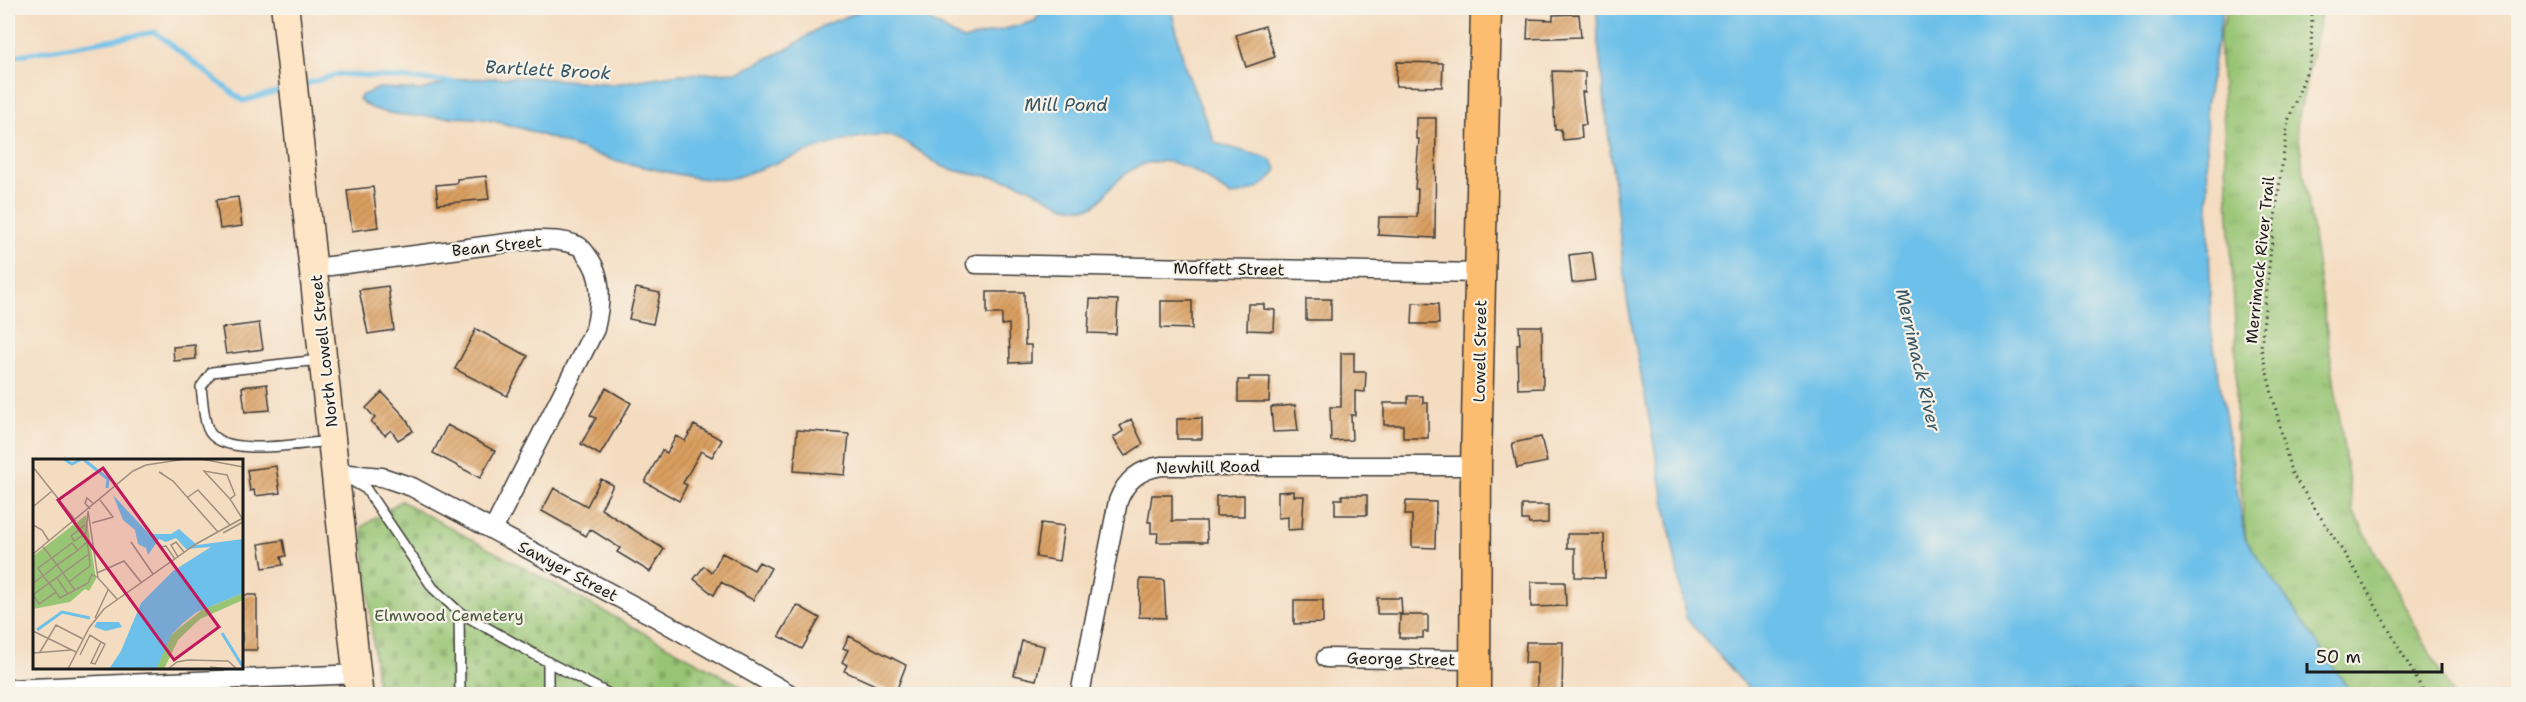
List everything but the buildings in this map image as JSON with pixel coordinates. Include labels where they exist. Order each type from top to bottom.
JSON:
[{"type":"main road","name":"North Lowell Street","points":[[285,8],[359,684]]},
{"type":"main road","name":"Lowell Street","points":[[1475,694],[1476,466],[1486,8]]},
{"type":"street","name":"Bean Street","points":[[315,268],[530,240],[554,240],[579,245],[592,261],[600,282],[600,305],[595,329],[493,530]]},
{"type":"street","name":"Moffett Street","points":[[976,264],[1482,273]]},
{"type":"street","name":"Newhill Road","points":[[1080,694],[1118,501],[1125,486],[1138,474],[1162,466],[1476,466]]},
{"type":"street","name":"Sawyer Street","points":[[337,472],[382,477],[412,487],[790,694]]},
{"type":"street","name":"George Street","points":[[1326,658],[1475,660]]},
{"type":"street","points":[[8,689],[359,684]]},
{"type":"lane","points":[[325,359],[212,372],[201,387],[208,431],[217,439],[232,446],[257,447],[333,440]]},
{"type":"lane","points":[[337,472],[366,489],[433,588],[459,612],[609,694]]},
{"type":"lane","points":[[459,612],[460,694]]},
{"type":"lane","points":[[548,662],[548,694]]},
{"type":"path","name":"Merrimack River Trail","points":[[2312,8],[2311,60],[2288,121],[2271,247],[2261,348],[2291,472],[2358,576],[2425,694]]},
{"type":"green space","points":[[2227,8],[2322,8],[2297,125],[2353,511],[2452,694],[2275,694],[2269,677],[2245,533],[2236,428],[2236,340],[2219,38]]},
{"type":"green space","name":"Elmwood Cemetery","points":[[401,501],[756,694],[378,694],[362,527]]},
{"type":"water","name":"Mill Pond","points":[[868,8],[909,8],[963,40],[1035,21],[1043,8],[1171,8],[1185,67],[1215,143],[1264,157],[1271,160],[1277,169],[1263,184],[1251,191],[1231,196],[1199,174],[1184,167],[1170,162],[1156,161],[1141,165],[1125,174],[1093,206],[1075,208],[1058,203],[1011,181],[951,170],[905,142],[888,136],[867,136],[836,143],[727,179],[697,178],[614,160],[498,122],[469,118],[399,115],[369,107],[359,99],[362,95],[379,88],[421,90],[461,79],[526,77],[613,84],[680,74],[739,72],[789,48],[822,26]]},
{"type":"water","name":"Merrimack River","points":[[1597,8],[2223,8],[2206,105],[2211,328],[2245,538],[2352,694],[1753,694],[1686,618],[1627,299],[1598,42]]},
{"type":"waterway","name":"Bartlett Brook","points":[[8,57],[155,32],[243,101],[287,89]]},
{"type":"waterway","name":"Bartlett Brook","points":[[302,85],[339,74],[456,82]]}]
